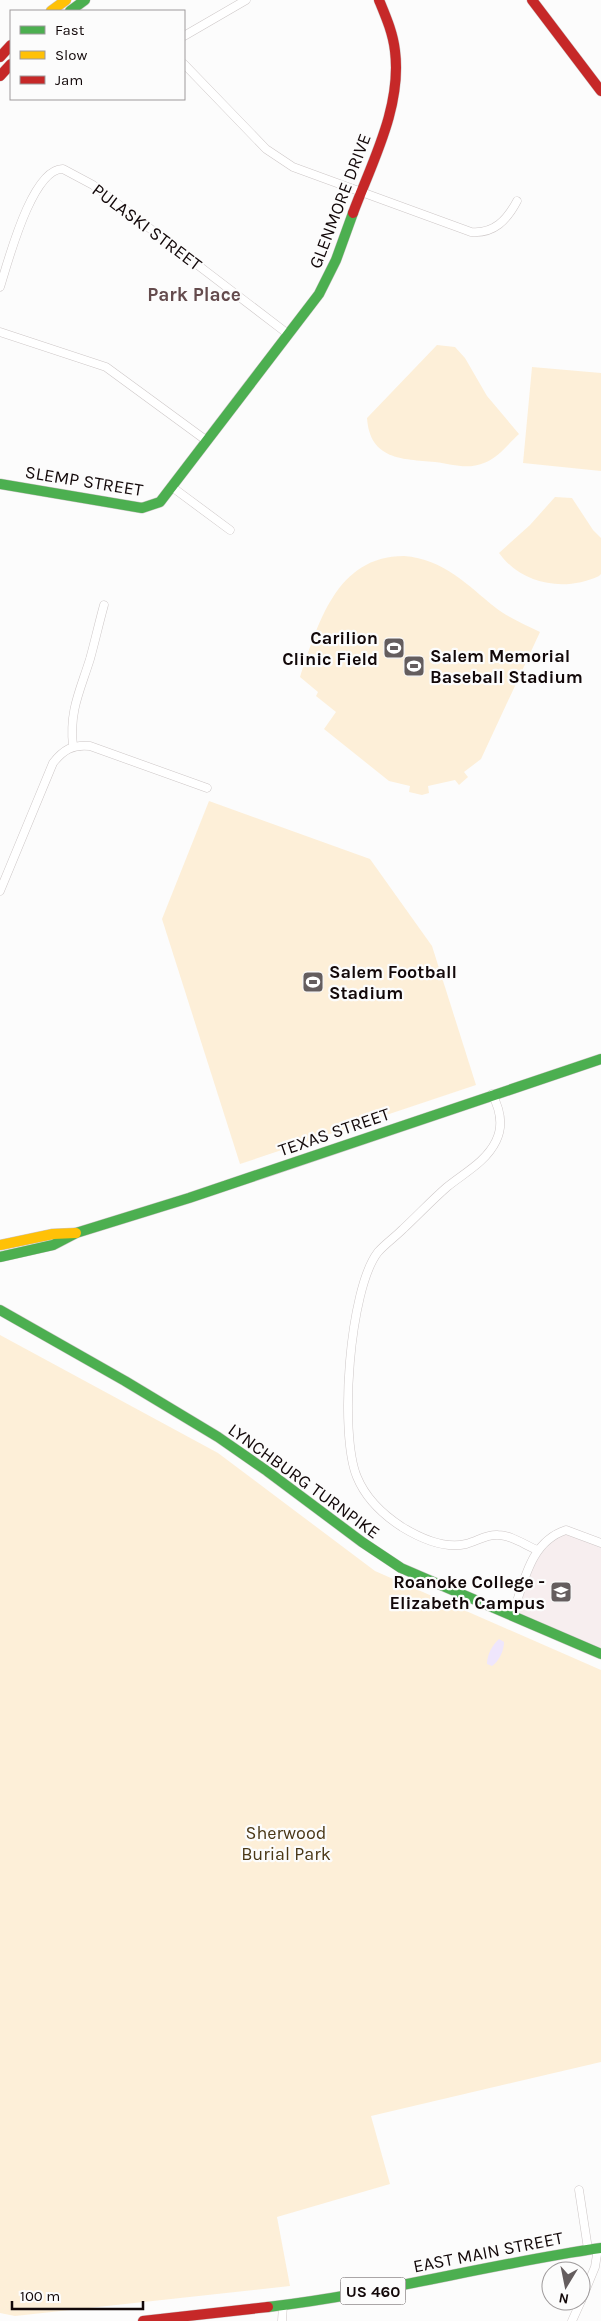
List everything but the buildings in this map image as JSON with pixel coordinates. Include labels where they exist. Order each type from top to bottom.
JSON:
[{"type":"street","points":[[52,10],[66,0]]},
{"type":"street","points":[[71,10],[85,0]]},
{"type":"street","points":[[185,35],[246,0]]},
{"type":"street","name":"GLENMORE DRIVE","points":[[172,487],[328,278],[385,129],[395,81],[396,46],[392,29],[379,0]]},
{"type":"street","points":[[532,0],[601,91]]},
{"type":"street","points":[[0,56],[10,47]]},
{"type":"street","points":[[0,76],[10,65]]},
{"type":"street","points":[[185,65],[266,149],[279,159],[302,171],[471,232],[479,233],[500,225],[517,201]]},
{"type":"street","name":"PULASKI STREET","points":[[0,287],[31,200],[50,172],[59,168],[67,170],[92,186],[288,334]]},
{"type":"street","points":[[0,332],[106,367],[207,441]]},
{"type":"street","name":"SLEMP STREET","points":[[0,484],[142,508],[160,502],[172,487]]},
{"type":"street","points":[[172,487],[230,530]]},
{"type":"street","points":[[73,746],[71,731],[74,705],[89,661],[104,606]]},
{"type":"street","points":[[0,891],[53,763],[65,750],[73,746],[90,746],[207,788]]},
{"type":"street","name":"TEXAS STREET","points":[[0,1257],[53,1245],[76,1233],[189,1198],[492,1094],[601,1059]]},
{"type":"street","points":[[492,1094],[500,1110],[500,1126],[497,1140],[489,1153],[448,1187],[378,1252],[366,1275],[360,1290],[348,1384],[349,1446],[356,1475],[371,1502],[403,1527],[442,1544],[461,1545],[483,1537],[502,1535],[537,1550]]},
{"type":"street","name":"TEXAS STREET","points":[[0,1245],[53,1234],[76,1233]]},
{"type":"street","name":"LYNCHBURG TURNPIKE","points":[[0,1310],[230,1445],[272,1474],[380,1556],[432,1583],[601,1654]]},
{"type":"street","points":[[512,1616],[537,1550],[550,1537],[566,1530],[590,1540],[601,1541]]},
{"type":"street","points":[[579,2190],[596,2248],[595,2267],[591,2277]]},
{"type":"street","name":"EAST MAIN STREET","points":[[143,2321],[360,2294],[538,2257],[596,2248]]},
{"type":"street","points":[[282,2321],[283,2305]]},
{"type":"shaded area","name":"Roanoke College - Elizabeth Campus","points":[[566,1530],[601,1543],[601,1654],[512,1616],[534,1555]]},
{"type":"shaded area","points":[[499,1639],[504,1642],[503,1649],[499,1659],[492,1666],[487,1664],[488,1657],[492,1647]]},
{"type":"green space","points":[[437,345],[455,347],[465,358],[487,396],[519,434],[489,461],[478,465],[466,466],[400,458],[381,450],[369,432],[367,418]]},
{"type":"green space","points":[[532,367],[601,373],[601,471],[523,463]]},
{"type":"green space","points":[[555,497],[572,498],[593,530],[601,538],[601,574],[599,576],[572,584],[545,583],[532,579],[520,572],[499,553],[530,525]]},
{"type":"green space","name":"Salem Memorial Baseball Stadium","points":[[404,556],[431,562],[454,574],[501,612],[540,632],[481,759],[464,772],[468,777],[459,785],[455,780],[428,786],[429,793],[422,795],[409,792],[410,786],[389,781],[324,729],[336,712],[316,696],[318,692],[300,677],[323,615],[333,597],[346,580],[362,567],[381,559]]},
{"type":"green space","name":"Salem Football Stadium","points":[[209,801],[370,859],[432,946],[476,1085],[240,1164],[162,919]]},
{"type":"green space","name":"Sherwood Burial Park","points":[[0,1335],[218,1453],[375,1571],[601,1670],[601,2062],[371,2116],[390,2184],[277,2217],[290,2286],[15,2316],[0,2313]]},
{"type":"traffic: fast","points":[[71,10],[85,0]]},
{"type":"traffic: fast","points":[[0,484],[142,508],[160,502],[319,294],[336,260],[353,213]]},
{"type":"traffic: fast","points":[[0,1257],[53,1245],[76,1233],[189,1198],[601,1059]]},
{"type":"traffic: fast","points":[[0,1310],[125,1381],[218,1437],[362,1542],[401,1568],[601,1654]]},
{"type":"traffic: fast","points":[[268,2307],[352,2295],[517,2262],[601,2248]]},
{"type":"traffic: slow","points":[[52,10],[66,0]]},
{"type":"traffic: slow","points":[[0,1245],[53,1234],[76,1233]]},
{"type":"traffic: jam","points":[[353,213],[384,134],[394,93],[396,72],[394,44],[379,0]]},
{"type":"traffic: jam","points":[[532,0],[601,91]]},
{"type":"traffic: jam","points":[[0,57],[10,46]]},
{"type":"traffic: jam","points":[[0,76],[10,65]]},
{"type":"traffic: jam","points":[[143,2321],[268,2307]]},
{"type":"place","name":"Carilion Clinic Field","points":[[394,648]]},
{"type":"place","name":"Salem Memorial Baseball Stadium","points":[[414,666]]},
{"type":"place","name":"Salem Football Stadium","points":[[313,982]]},
{"type":"place","name":"Roanoke College - Elizabeth Campus","points":[[561,1592]]},
{"type":"district","name":"Park Place","points":[[194,295]]}]
